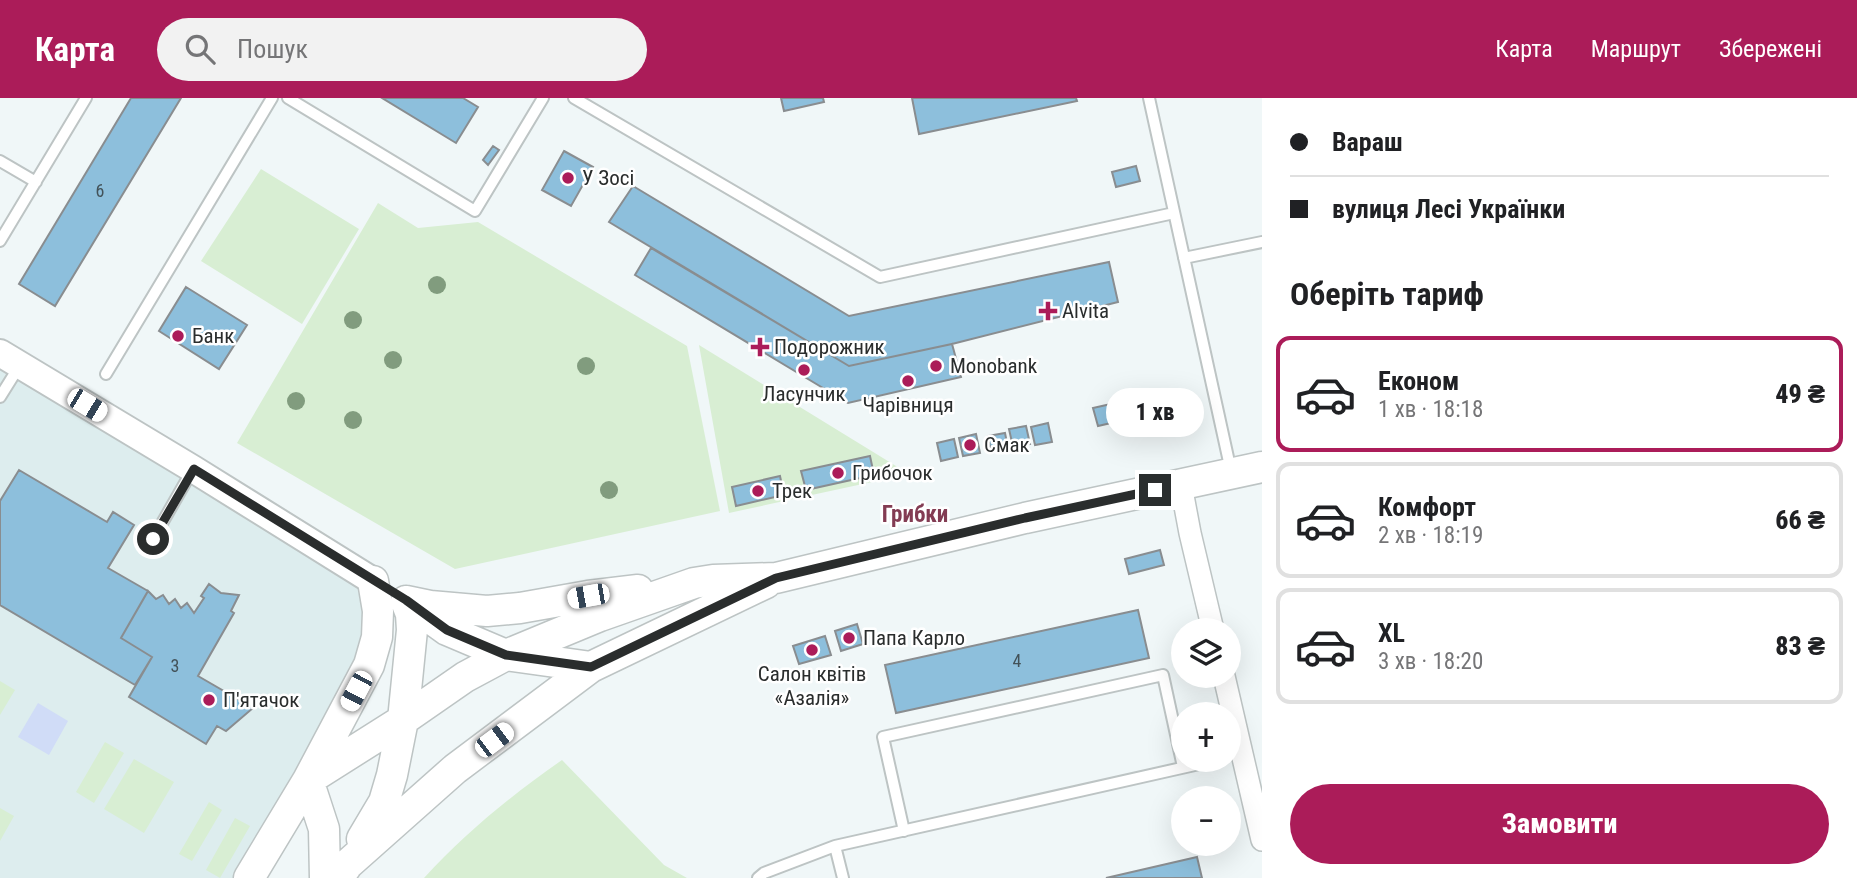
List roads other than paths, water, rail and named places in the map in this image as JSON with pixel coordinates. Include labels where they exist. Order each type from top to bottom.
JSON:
[{"type":"main road","points":[[406,600],[430,606],[487,611],[713,580],[776,578],[1025,518],[1262,467]]},
{"type":"main road","points":[[337,873],[455,769],[591,667],[776,578]]},
{"type":"main road","points":[[373,581],[406,600],[447,630],[506,655],[591,667]]},
{"type":"main road","points":[[249,878],[309,780],[369,665],[377,637],[378,611],[373,581]]},
{"type":"main road","points":[[309,780],[465,677],[506,655],[600,616],[694,583]]},
{"type":"main road","points":[[337,873],[384,802],[392,775],[402,720],[412,630],[411,614],[406,600]]},
{"type":"main road","points":[[309,780],[337,873]]},
{"type":"street","points":[[10,359],[194,469],[373,581]]},
{"type":"street","points":[[1181,485],[1210,618]]},
{"type":"street","points":[[1240,772],[1262,840]]},
{"type":"lane","points":[[0,241],[86,98]]},
{"type":"lane","points":[[106,374],[272,98]]},
{"type":"lane","points":[[289,98],[475,211],[542,98]]},
{"type":"lane","points":[[574,98],[880,277],[1174,213]]},
{"type":"lane","points":[[1149,98],[1232,474]]},
{"type":"lane","points":[[0,161],[36,181]]},
{"type":"lane","points":[[1184,258],[1262,242]]},
{"type":"lane","points":[[0,397],[10,359]]},
{"type":"lane","points":[[153,539],[194,469]]},
{"type":"lane","points":[[904,831],[883,737],[1163,676],[1171,712]]},
{"type":"lane","points":[[758,878],[764,873],[835,846],[1171,770]]},
{"type":"lane","points":[[835,846],[843,878]]},
{"type":"water","points":[[38,703],[68,721],[49,755],[18,737]]},
{"type":"place","name":"У Зосі","points":[[568,178]]},
{"type":"place","name":"Alvita","points":[[1048,311]]},
{"type":"place","name":"Банк","points":[[178,336]]},
{"type":"place","name":"Подорожник","points":[[760,347]]},
{"type":"place","name":"Monobank","points":[[936,366]]},
{"type":"place","name":"Ласунчик","points":[[804,370]]},
{"type":"place","name":"Чарівниця","points":[[908,381]]},
{"type":"place","name":"Смак","points":[[970,445]]},
{"type":"place","name":"Грибочок","points":[[838,473]]},
{"type":"place","name":"Трек","points":[[758,491]]},
{"type":"place","name":"Папа Карло","points":[[849,638]]},
{"type":"place","name":"Салон квітів «Азалія»","points":[[812,650]]},
{"type":"place","name":"П'ятачок","points":[[209,700]]},
{"type":"district","name":"Грибки","points":[[915,514]]}]
